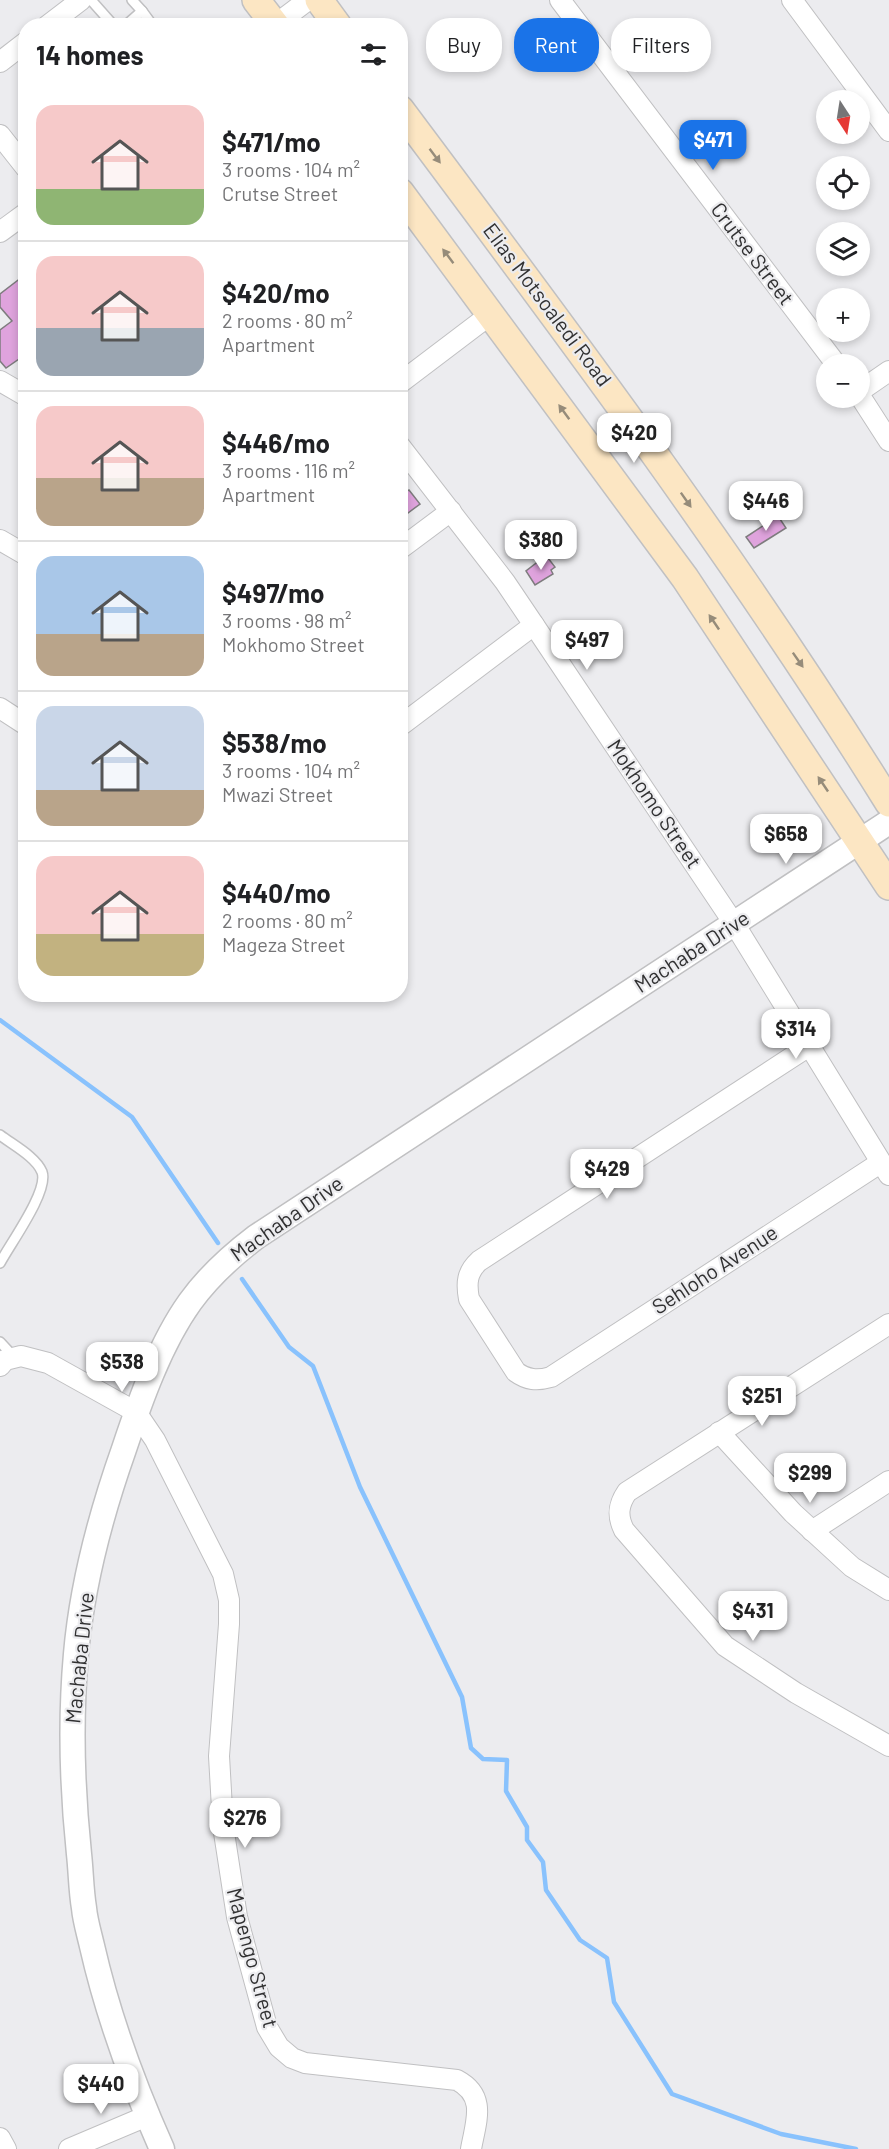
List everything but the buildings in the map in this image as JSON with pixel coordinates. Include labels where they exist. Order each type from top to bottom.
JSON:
[{"type":"main road","points":[[256,0],[270,18]]},
{"type":"main road","points":[[319,0],[332,18]]},
{"type":"main road","name":"Elias Motsoaledi Road","points":[[408,120],[603,380],[812,681],[889,803]]},
{"type":"main road","points":[[408,203],[684,578],[889,886]]},
{"type":"street","points":[[285,18],[308,0]]},
{"type":"street","name":"Crutse Street","points":[[560,0],[828,354]]},
{"type":"street","points":[[792,0],[889,131]]},
{"type":"street","points":[[57,18],[79,1]]},
{"type":"street","points":[[0,62],[18,48]]},
{"type":"street","points":[[0,135],[18,158]]},
{"type":"street","points":[[0,232],[18,219]]},
{"type":"street","points":[[408,377],[491,314]]},
{"type":"street","points":[[870,385],[889,371]]},
{"type":"street","points":[[0,381],[18,391]]},
{"type":"street","points":[[868,408],[889,441]]},
{"type":"street","name":"Mokhomo Street","points":[[408,456],[505,582],[735,925],[885,1169]]},
{"type":"street","points":[[408,543],[451,511]]},
{"type":"street","points":[[0,540],[18,550]]},
{"type":"street","points":[[408,720],[534,625]]},
{"type":"street","points":[[0,708],[18,720]]},
{"type":"street","name":"Machaba Drive","points":[[162,2149],[147,2116],[99,1980],[84,1909],[72,1788],[72,1717],[76,1651],[87,1581],[103,1516],[136,1412],[167,1341],[190,1303],[233,1255],[265,1230],[735,925],[889,822]]},
{"type":"street","name":"Sehloho Avenue","points":[[809,1046],[479,1261],[468,1276],[469,1299],[516,1372],[532,1379],[550,1377],[885,1169]]},
{"type":"street","points":[[889,1324],[627,1492],[619,1510],[624,1530],[725,1646],[796,1693],[889,1746]]},
{"type":"street","points":[[7,1361],[28,1356],[48,1363],[136,1412]]},
{"type":"street","name":"Mapengo Street","points":[[136,1412],[160,1450],[223,1574],[229,1600],[219,1755],[223,1826],[237,1917],[267,2027],[279,2047],[292,2058],[305,2063],[457,2080],[466,2085],[473,2092],[477,2106],[471,2149]]},
{"type":"street","points":[[719,1432],[793,1514],[852,1566],[889,1590]]},
{"type":"street","points":[[812,1531],[889,1481]]},
{"type":"street","points":[[69,2149],[147,2116]]},
{"type":"street","points":[[0,2138],[6,2149]]},
{"type":"lane","points":[[132,0],[147,18]]},
{"type":"lane","points":[[79,1],[103,18]]},
{"type":"lane","points":[[135,18],[142,12]]},
{"type":"lane","points":[[0,1136],[35,1162],[44,1182],[41,1192],[0,1263]]},
{"type":"lane","points":[[0,1342],[7,1361]]},
{"type":"waterway","points":[[0,1020],[132,1117],[218,1243]]},
{"type":"waterway","points":[[242,1279],[289,1347],[313,1366],[360,1487],[462,1697],[471,1748],[483,1759],[507,1760],[506,1791],[527,1827],[527,1840],[543,1862],[546,1890],[580,1940],[607,1958],[614,2002],[672,2094],[781,2134],[856,2149]]}]
